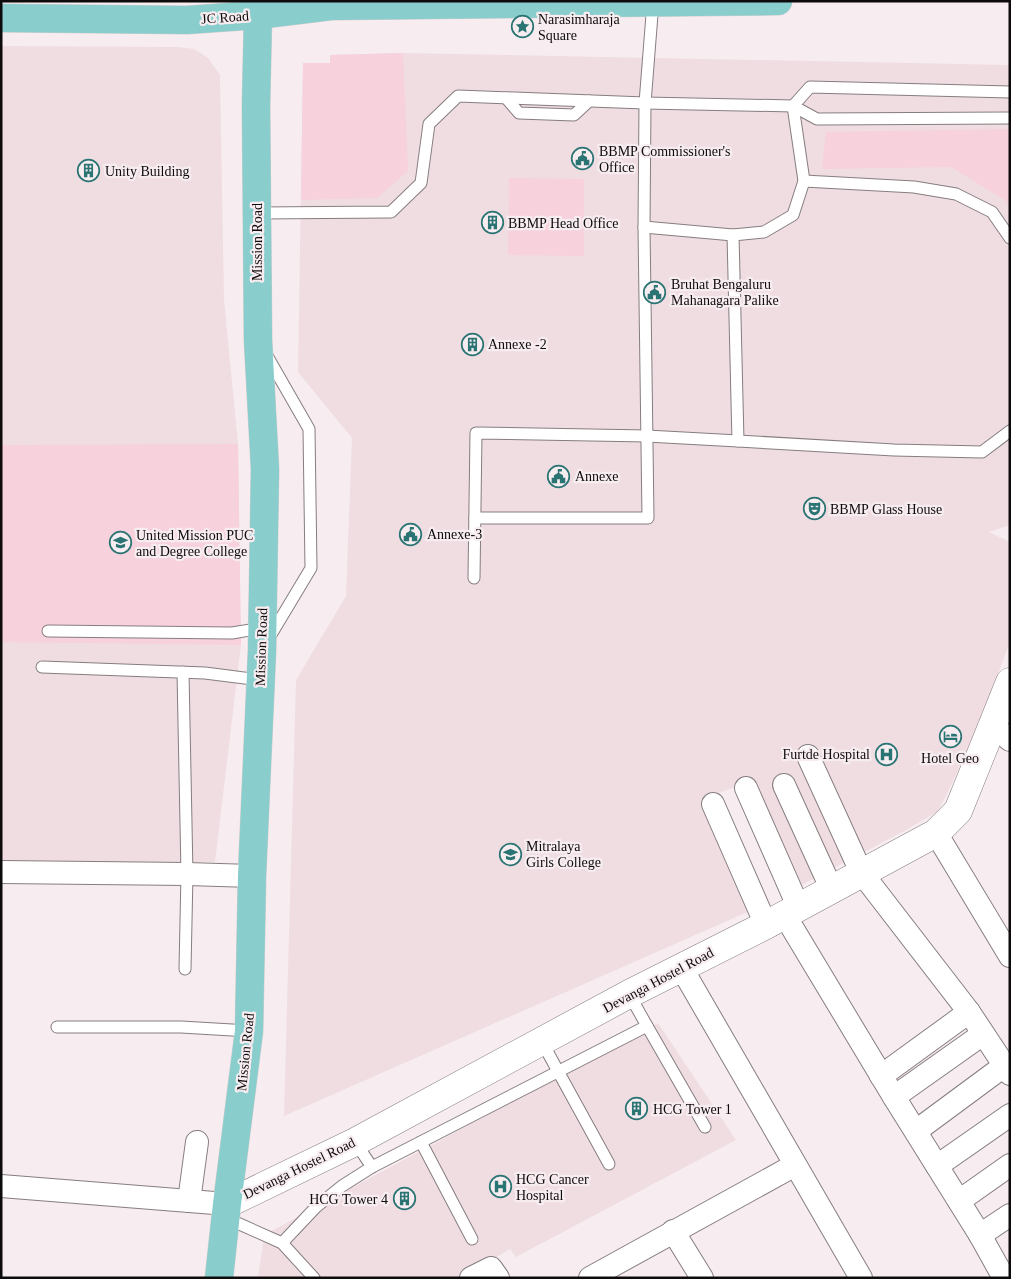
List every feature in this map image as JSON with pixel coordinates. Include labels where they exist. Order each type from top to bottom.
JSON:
[{"type":"main road","name":"JC Road","points":[[1,18],[187,20],[258,8],[778,1]]},
{"type":"main road","name":"Mission Road","points":[[219,1278],[249,1031],[252,876],[262,640],[265,469],[258,340],[256,105],[258,8]]},
{"type":"main road","name":"Devanga Hostel Road","points":[[226,1211],[629,994],[783,915],[936,833],[958,811],[1000,732],[1010,682]]},
{"type":"street","points":[[808,756],[861,872],[1006,1062],[916,1131]]},
{"type":"street","points":[[784,785],[831,888]]},
{"type":"street","points":[[746,788],[783,915]]},
{"type":"street","points":[[713,804],[959,1202],[1005,1271]]},
{"type":"street","points":[[936,833],[1010,956]]},
{"type":"street","points":[[1,872],[252,876]]},
{"type":"street","points":[[681,967],[861,1278]]},
{"type":"street","points":[[881,1076],[969,1012]]},
{"type":"street","points":[[894,1096],[984,1034]]},
{"type":"street","points":[[938,1166],[1010,1115]]},
{"type":"street","points":[[190,1201],[197,1142]]},
{"type":"street","points":[[590,1278],[795,1165]]},
{"type":"street","points":[[959,1202],[1010,1165]]},
{"type":"street","points":[[1,1186],[190,1201],[226,1211]]},
{"type":"street","points":[[980,1235],[1010,1215]]},
{"type":"street","points":[[673,1231],[702,1278]]},
{"type":"lane","points":[[475,518],[648,518],[644,227],[645,104],[653,2]]},
{"type":"lane","points":[[793,106],[810,87],[1010,92]]},
{"type":"lane","points":[[257,213],[391,212],[421,183],[429,124],[458,96],[645,104],[793,106],[817,118],[1010,118]]},
{"type":"lane","points":[[644,227],[733,235],[764,232],[794,215],[804,180],[793,106]]},
{"type":"lane","points":[[804,180],[914,187],[956,194],[992,212],[1010,238]]},
{"type":"lane","points":[[733,235],[738,441]]},
{"type":"lane","points":[[48,631],[232,632],[262,640],[311,568],[309,428],[258,340]]},
{"type":"lane","points":[[474,578],[476,433],[646,436],[894,450],[982,452],[1010,431]]},
{"type":"lane","points":[[42,667],[206,673],[260,680]]},
{"type":"lane","points":[[183,672],[187,874],[185,969]]},
{"type":"lane","points":[[629,994],[705,1127]]},
{"type":"lane","points":[[57,1027],[181,1026],[249,1031]]},
{"type":"lane","points":[[282,1243],[316,1207],[342,1186],[372,1167],[648,1026]]},
{"type":"lane","points":[[542,1042],[609,1164]]},
{"type":"lane","points":[[354,1142],[372,1167]]},
{"type":"lane","points":[[421,1142],[472,1239]]},
{"type":"lane","points":[[226,1211],[282,1243],[314,1278]]},
{"type":"shaded area","points":[[1,46],[179,47],[194,49],[208,58],[220,75],[224,299],[238,444],[241,645],[215,862],[1,863]]},
{"type":"shaded area","name":"Bruhat Bengaluru Mahanagara Palike","points":[[403,53],[1010,65],[1010,525],[989,532],[1010,542],[1010,642],[979,725],[937,812],[794,889],[747,783],[704,798],[752,910],[284,1116],[296,680],[346,596],[352,438],[298,372],[303,63],[330,63],[330,55]]},
{"type":"shaded area","points":[[403,53],[408,171],[377,198],[301,200],[303,63],[330,63],[330,55]]},
{"type":"shaded area","points":[[1010,129],[1010,206],[1003,199],[951,167],[822,169],[826,132]]},
{"type":"shaded area","points":[[509,178],[584,179],[584,256],[508,255]]},
{"type":"shaded area","name":"United Mission PUC and Degree College","points":[[238,444],[241,645],[1,642],[1,445]]},
{"type":"shaded area","name":"HCG Cancer Hospital","points":[[658,1023],[736,1140],[516,1257],[510,1249],[462,1278],[258,1278],[264,1235]]},
{"type":"place","name":"Narasimharaja Square","points":[[522,27]]},
{"type":"place","name":"BBMP Commissioner's Office","points":[[583,159]]},
{"type":"place","name":"Unity Building","points":[[89,171]]},
{"type":"place","name":"BBMP Head Office","points":[[492,223]]},
{"type":"place","name":"Bruhat Bengaluru Mahanagara Palike","points":[[655,292]]},
{"type":"place","name":"Annexe -2","points":[[472,344]]},
{"type":"place","name":"Annexe","points":[[559,476]]},
{"type":"place","name":"BBMP Glass House","points":[[814,509]]},
{"type":"place","name":"Annexe-3","points":[[411,534]]},
{"type":"place","name":"United Mission PUC and Degree College","points":[[120,543]]},
{"type":"place","name":"Hotel Geo","points":[[950,736]]},
{"type":"place","name":"Furtde Hospital","points":[[886,754]]},
{"type":"place","name":"Mitralaya Girls College","points":[[510,854]]},
{"type":"place","name":"HCG Tower 1","points":[[637,1109]]},
{"type":"place","name":"HCG Cancer Hospital","points":[[500,1187]]},
{"type":"place","name":"HCG Tower 4","points":[[404,1199]]}]
